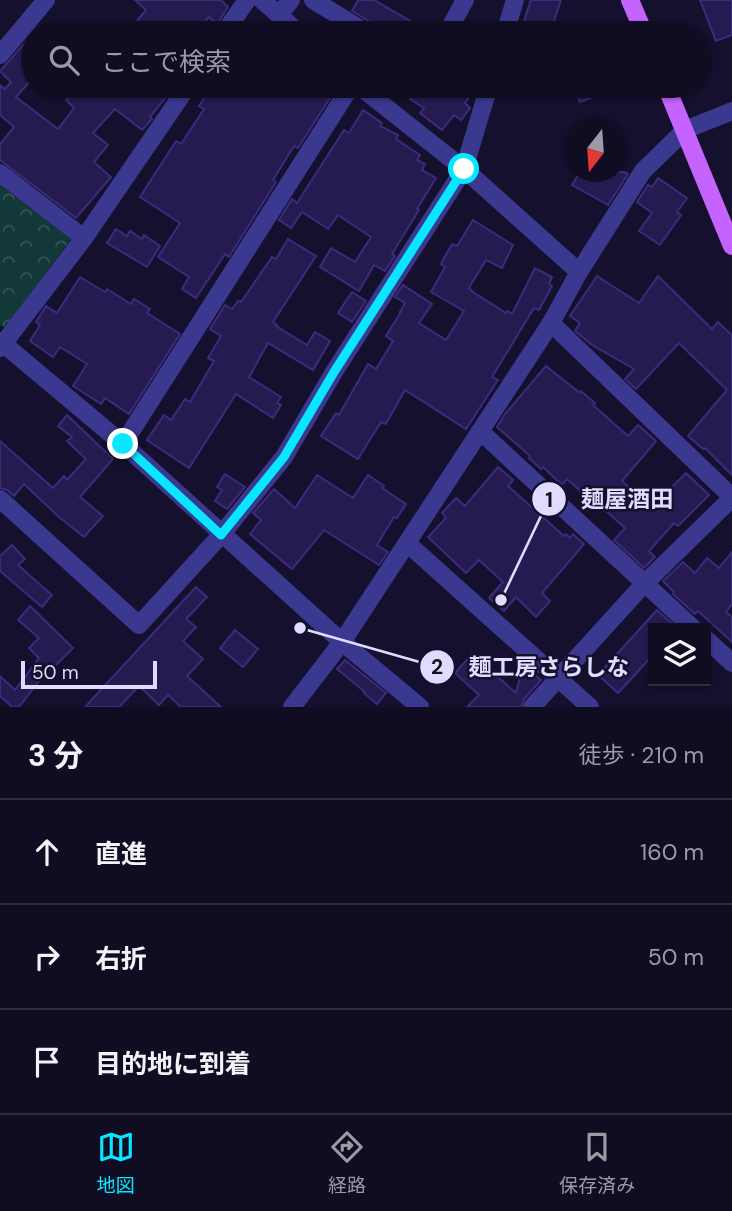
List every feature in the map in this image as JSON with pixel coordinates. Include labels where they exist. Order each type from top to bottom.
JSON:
[{"type":"main road","points":[[629,0],[639,21]]},
{"type":"main road","points":[[671,98],[732,246]]},
{"type":"street","points":[[28,21],[46,0]]},
{"type":"street","points":[[232,21],[247,0]]},
{"type":"street","points":[[262,0],[286,21]]},
{"type":"street","points":[[279,15],[291,0]]},
{"type":"street","points":[[313,0],[347,21]]},
{"type":"street","points":[[454,21],[465,0]]},
{"type":"street","points":[[509,21],[515,0]]},
{"type":"street","points":[[0,55],[21,30]]},
{"type":"street","points":[[180,98],[84,237],[1,344],[123,444],[342,642],[421,707]]},
{"type":"street","points":[[123,444],[343,98]]},
{"type":"street","points":[[374,98],[464,169],[579,272]]},
{"type":"street","points":[[0,499],[139,625],[221,535],[284,457],[334,372],[464,169],[485,98]]},
{"type":"street","points":[[292,707],[342,642],[407,543],[551,323],[579,272],[643,171],[685,130],[732,111]]},
{"type":"street","points":[[0,173],[84,237]]},
{"type":"street","points":[[532,707],[644,584],[732,497],[551,323]]},
{"type":"street","points":[[480,431],[687,623]]},
{"type":"street","points":[[407,543],[590,707]]},
{"type":"street","points":[[711,644],[732,663]]},
{"type":"green space","points":[[0,185],[71,239],[5,328],[0,325]]},
{"type":"building","points":[[135,0],[221,0],[228,7],[219,21],[209,17],[206,21],[137,21],[146,10]]},
{"type":"building","points":[[358,0],[374,0],[410,21],[369,21],[352,11]]},
{"type":"building","points":[[531,0],[561,0],[554,21],[524,21]]},
{"type":"building","points":[[700,0],[732,0],[732,35],[716,41],[711,21],[708,21]]},
{"type":"building","points":[[21,47],[21,91],[16,97],[58,129],[74,108],[66,100],[68,98],[165,98],[142,130],[115,109],[93,133],[108,145],[94,162],[111,177],[76,218],[0,160],[0,144],[14,127],[0,115],[0,85],[5,89],[11,82],[0,71]]},
{"type":"building","points":[[204,98],[330,98],[298,148],[294,146],[273,180],[276,182],[229,257],[225,254],[196,298],[182,289],[189,277],[158,257],[180,223],[140,197],[176,141],[181,144],[204,109],[199,106]]},
{"type":"building","points":[[469,98],[465,103],[470,108],[461,120],[454,115],[442,130],[420,113],[424,108],[410,99]]},
{"type":"building","points":[[363,110],[382,123],[380,126],[398,135],[396,139],[420,155],[417,160],[425,164],[422,170],[436,178],[385,271],[374,265],[359,291],[320,267],[331,248],[355,262],[371,237],[338,215],[328,229],[302,212],[291,228],[279,220],[292,199],[297,203],[344,130],[349,133]]},
{"type":"building","points":[[658,178],[687,198],[677,212],[681,215],[660,245],[639,231],[652,213],[637,202],[648,185],[652,187]]},
{"type":"building","points":[[574,182],[623,182],[608,205],[572,185]]},
{"type":"building","points":[[473,220],[513,245],[502,268],[486,260],[469,288],[473,292],[512,314],[535,268],[552,277],[549,284],[552,286],[539,310],[534,308],[492,377],[498,380],[466,429],[405,390],[386,424],[381,422],[358,459],[321,436],[336,413],[339,415],[368,364],[376,369],[393,341],[386,336],[405,303],[395,297],[403,285],[432,304],[419,323],[446,340],[464,311],[431,292],[445,267],[441,264],[452,244],[457,246]]},
{"type":"building","points":[[116,229],[127,236],[130,231],[142,239],[144,235],[160,246],[147,267],[107,243]]},
{"type":"building","points":[[288,239],[316,256],[273,322],[307,345],[315,332],[330,341],[313,370],[268,343],[249,377],[281,397],[277,403],[281,405],[273,418],[236,394],[189,468],[147,440],[164,415],[171,420],[185,399],[190,402],[214,361],[208,358],[221,336],[210,329],[225,305],[232,309],[238,301],[241,302],[272,257],[276,259]]},
{"type":"building","points":[[597,276],[639,303],[658,276],[712,329],[718,322],[732,335],[732,475],[705,448],[688,436],[727,390],[679,343],[636,389],[625,379],[634,369],[592,345],[575,331],[580,323],[570,316]]},
{"type":"building","points":[[80,277],[131,304],[134,299],[150,309],[147,313],[180,334],[129,414],[105,398],[101,404],[73,386],[87,364],[60,347],[53,357],[30,341],[40,325],[36,322],[46,306],[57,313]]},
{"type":"building","points":[[352,292],[366,301],[352,322],[338,313]]},
{"type":"building","points":[[546,366],[580,393],[581,391],[628,436],[638,425],[656,441],[622,481],[652,507],[686,473],[709,495],[678,526],[674,523],[649,551],[655,557],[644,568],[614,540],[625,528],[567,479],[562,485],[543,467],[541,469],[497,427]]},
{"type":"building","points":[[67,415],[113,459],[80,497],[103,516],[84,537],[24,484],[14,496],[0,488],[0,441],[53,488],[64,476],[67,480],[86,459],[67,441],[72,437],[58,426]]},
{"type":"building","points":[[498,467],[513,480],[508,486],[564,536],[566,534],[570,538],[573,534],[584,544],[542,593],[550,601],[536,617],[516,597],[504,611],[489,598],[503,582],[479,560],[466,573],[428,537],[446,518],[442,513],[456,498],[465,506]]},
{"type":"building","points":[[225,474],[245,487],[227,509],[215,501],[222,490],[217,487]]},
{"type":"building","points":[[317,475],[353,498],[368,475],[406,504],[397,518],[394,517],[377,545],[388,552],[379,565],[324,530],[292,569],[250,534],[261,520],[253,513],[274,489],[295,508]]},
{"type":"building","points":[[12,545],[25,559],[18,565],[52,595],[42,607],[0,571],[0,556]]},
{"type":"building","points":[[732,552],[732,604],[726,612],[732,617],[732,642],[698,611],[695,614],[663,581],[683,562],[695,573],[707,558],[719,568]]},
{"type":"building","points":[[196,587],[207,597],[186,619],[196,627],[183,641],[203,659],[187,676],[221,707],[181,707],[168,695],[159,705],[139,686],[119,707],[85,707]]},
{"type":"building","points":[[30,606],[73,648],[51,670],[49,668],[19,707],[12,707],[0,696],[0,676],[15,690],[39,658],[29,648],[39,638],[18,620]]},
{"type":"building","points":[[657,610],[671,623],[648,623],[648,660],[618,693],[598,675]]},
{"type":"building","points":[[235,630],[258,649],[243,667],[220,648]]},
{"type":"building","points":[[472,654],[516,693],[521,673],[528,670],[541,680],[524,699],[521,707],[467,707],[479,695],[455,673]]},
{"type":"building","points":[[345,660],[386,693],[377,704],[337,669]]},
{"type":"place","name":"麺屋酒田","points":[[501,600]]},
{"type":"place","name":"麺工房さらしな","points":[[300,628]]},
{"type":"route","points":[[123,444],[221,535],[284,457],[334,372],[464,169]]}]
